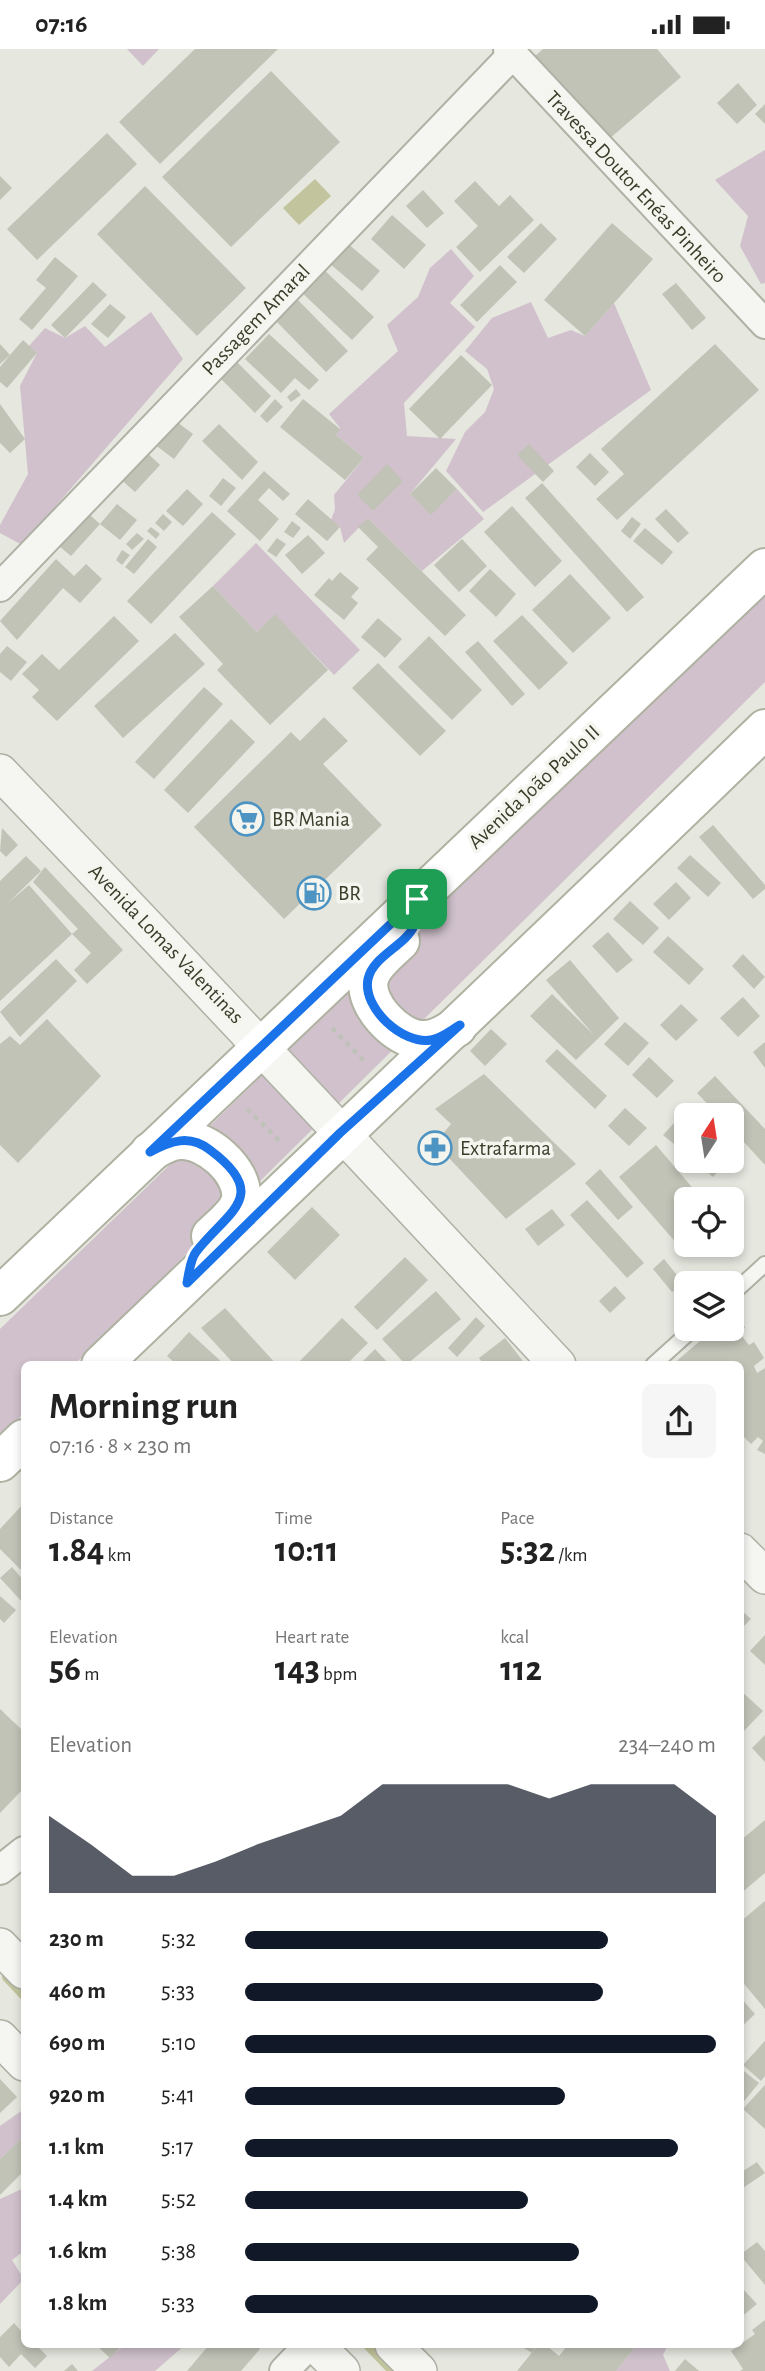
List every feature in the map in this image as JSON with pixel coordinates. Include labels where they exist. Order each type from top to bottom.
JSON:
[{"type":"main road","name":"Avenida João Paulo II","points":[[0,1296],[765,568]]},
{"type":"main road","points":[[105,1361],[307,1168],[340,1133],[460,1025],[765,729]]},
{"type":"main road","points":[[417,899],[414,926],[371,971],[368,982],[371,1002],[395,1028],[417,1040],[441,1037],[460,1025]]},
{"type":"main road","points":[[150,1152],[178,1140],[191,1140],[214,1153],[237,1178],[241,1198],[237,1209],[194,1254],[187,1283]]},
{"type":"main road","points":[[0,1462],[21,1442]]},
{"type":"street","name":"Travessa Doutor Enéas Pinheiro","points":[[510,51],[765,324]]},
{"type":"street","name":"Passagem Amaral","points":[[0,587],[510,51]]},
{"type":"street","name":"Avenida Lomas Valentinas","points":[[0,772],[263,1046],[340,1133],[554,1361]]},
{"type":"street","points":[[744,1555],[765,1576]]},
{"type":"street","points":[[0,1870],[21,1853]]},
{"type":"street","points":[[0,1946],[21,1968]]},
{"type":"street","points":[[284,2371],[306,2348]]},
{"type":"street","points":[[319,2348],[342,2371]]},
{"type":"street","points":[[396,2348],[419,2371]]},
{"type":"lane","points":[[744,1283],[765,1264]]},
{"type":"lane","points":[[657,1361],[680,1341]]},
{"type":"path","points":[[307,1003],[392,1089]]},
{"type":"path","points":[[222,1083],[307,1168]]},
{"type":"shaded area","points":[[127,49],[159,49],[143,66]]},
{"type":"shaded area","points":[[765,150],[765,283],[761,284],[740,246],[748,216],[715,180]]},
{"type":"shaded area","points":[[315,179],[331,196],[299,225],[283,208]]},
{"type":"shaded area","points":[[451,249],[474,276],[450,303],[475,327],[404,403],[407,436],[456,439],[410,494],[431,514],[457,489],[484,519],[422,571],[368,518],[344,543],[340,527],[331,520],[335,509],[334,495],[364,458],[336,435],[340,428],[329,414],[398,351],[387,325],[418,297],[430,268]]},
{"type":"shaded area","points":[[531,302],[548,338],[571,330],[585,336],[614,303],[651,390],[483,512],[446,471],[465,432],[485,412],[494,389],[487,369],[465,351],[492,318]]},
{"type":"shaded area","points":[[151,312],[183,359],[22,545],[0,533],[0,525],[28,474],[20,386],[37,353],[29,346],[45,328],[65,338],[85,326],[105,347]]},
{"type":"shaded area","points":[[256,543],[360,650],[334,675],[275,615],[257,632],[213,586]]},
{"type":"shaded area","points":[[765,589],[765,682],[78,1361],[21,1361],[21,1416],[0,1438],[0,1329]]},
{"type":"shaded area","points":[[21,2111],[21,2139],[0,2159],[0,2126]]},
{"type":"shaded area","points":[[21,2189],[21,2253],[12,2260],[21,2274],[21,2282],[0,2304],[0,2199]]},
{"type":"shaded area","points":[[121,2348],[182,2348],[155,2371],[92,2371]]},
{"type":"shaded area","points":[[635,2348],[666,2348],[663,2355],[670,2371],[616,2371]]},
{"type":"building","points":[[195,49],[278,49],[160,164],[119,122]]},
{"type":"building","points":[[543,49],[657,49],[681,77],[609,139],[535,56]]},
{"type":"building","points":[[271,71],[340,142],[231,247],[162,177]]},
{"type":"building","points":[[738,83],[757,105],[737,124],[717,103]]},
{"type":"building","points":[[765,104],[765,124],[755,114]]},
{"type":"building","points":[[107,133],[137,164],[37,260],[7,229]]},
{"type":"building","points":[[0,176],[12,188],[0,200]]},
{"type":"building","points":[[475,181],[499,206],[510,195],[534,220],[480,272],[456,247],[478,226],[454,201]]},
{"type":"building","points":[[145,186],[246,288],[197,336],[97,234]]},
{"type":"building","points":[[423,190],[444,213],[427,228],[406,206]]},
{"type":"building","points":[[392,215],[426,245],[404,269],[371,239]]},
{"type":"building","points":[[541,223],[557,239],[524,273],[507,257]]},
{"type":"building","points":[[612,223],[653,259],[585,336],[544,300]]},
{"type":"building","points":[[346,242],[380,271],[362,291],[329,263]]},
{"type":"building","points":[[55,257],[78,276],[32,330],[19,319],[46,288],[36,280]]},
{"type":"building","points":[[500,265],[517,282],[477,322],[460,305]]},
{"type":"building","points":[[320,266],[374,317],[352,340],[298,289]]},
{"type":"building","points":[[93,282],[107,295],[65,338],[51,325]]},
{"type":"building","points":[[676,283],[706,318],[692,330],[662,294]]},
{"type":"building","points":[[296,298],[348,351],[326,372],[274,319]]},
{"type":"building","points":[[110,304],[126,317],[108,338],[91,324]]},
{"type":"building","points":[[269,334],[319,380],[309,390],[295,378],[281,393],[245,359]]},
{"type":"building","points":[[23,340],[37,353],[7,388],[0,382],[0,367]]},
{"type":"building","points":[[0,344],[10,355],[0,364]]},
{"type":"building","points":[[715,344],[759,390],[617,520],[596,499],[624,474],[601,449]]},
{"type":"building","points":[[461,355],[492,385],[440,439],[409,409]]},
{"type":"building","points":[[235,360],[271,396],[255,413],[219,377]]},
{"type":"building","points":[[296,389],[301,395],[291,402],[287,397]]},
{"type":"building","points":[[275,399],[283,407],[267,423],[260,416]]},
{"type":"building","points":[[303,399],[340,429],[336,435],[364,458],[345,480],[280,427]]},
{"type":"building","points":[[0,404],[25,439],[10,453],[0,443]]},
{"type":"building","points":[[173,419],[193,434],[174,459],[154,444]]},
{"type":"building","points":[[219,424],[258,462],[242,480],[202,441]]},
{"type":"building","points":[[529,444],[554,471],[543,482],[517,455]]},
{"type":"building","points":[[142,448],[160,465],[135,492],[117,476]]},
{"type":"building","points":[[590,453],[609,472],[595,486],[576,467]]},
{"type":"building","points":[[387,464],[403,481],[373,511],[357,495]]},
{"type":"building","points":[[436,468],[457,489],[431,515],[410,494]]},
{"type":"building","points":[[264,471],[290,494],[283,501],[269,488],[258,500],[279,519],[260,541],[227,511]]},
{"type":"building","points":[[223,478],[236,488],[221,506],[209,496]]},
{"type":"building","points":[[542,483],[644,597],[627,612],[525,498]]},
{"type":"building","points":[[187,489],[203,504],[183,526],[166,511]]},
{"type":"building","points":[[308,499],[340,527],[327,541],[295,514]]},
{"type":"building","points":[[117,504],[137,520],[120,540],[100,524]]},
{"type":"building","points":[[512,506],[562,561],[535,587],[484,532]]},
{"type":"building","points":[[82,508],[100,524],[71,556],[53,541]]},
{"type":"building","points":[[666,509],[689,533],[678,543],[655,519]]},
{"type":"building","points":[[212,512],[236,534],[151,624],[127,601]]},
{"type":"building","points":[[163,514],[172,522],[164,531],[155,523]]},
{"type":"building","points":[[632,517],[641,524],[630,539],[621,531]]},
{"type":"building","points":[[368,518],[466,615],[445,636],[366,559],[378,547],[358,527]]},
{"type":"building","points":[[292,521],[301,528],[293,538],[284,532]]},
{"type":"building","points":[[151,527],[160,534],[156,539],[147,531]]},
{"type":"building","points":[[645,528],[673,552],[662,565],[633,541]]},
{"type":"building","points":[[137,533],[144,539],[132,550],[126,544]]},
{"type":"building","points":[[308,535],[325,553],[302,574],[285,555]]},
{"type":"building","points":[[277,538],[286,544],[276,557],[267,551]]},
{"type":"building","points":[[148,539],[157,547],[134,574],[125,567]]},
{"type":"building","points":[[462,539],[487,566],[459,592],[434,565]]},
{"type":"building","points":[[122,550],[130,555],[122,565],[116,560]]},
{"type":"building","points":[[56,559],[74,576],[86,564],[102,579],[80,603],[63,588],[17,640],[0,621]]},
{"type":"building","points":[[490,569],[516,594],[496,617],[469,591]]},
{"type":"building","points":[[340,572],[359,588],[351,597],[358,603],[344,620],[314,595],[329,578],[332,581]]},
{"type":"building","points":[[570,574],[611,618],[573,653],[532,610]]},
{"type":"building","points":[[213,586],[257,632],[275,614],[328,670],[270,725],[217,670],[223,664],[179,617]]},
{"type":"building","points":[[522,615],[568,663],[539,690],[493,641]]},
{"type":"building","points":[[114,616],[139,641],[57,721],[32,697],[39,690],[22,674],[42,654],[59,670]]},
{"type":"building","points":[[378,618],[402,639],[385,658],[361,637]]},
{"type":"building","points":[[175,633],[205,664],[123,738],[94,706]]},
{"type":"building","points":[[429,636],[482,690],[452,720],[398,667]]},
{"type":"building","points":[[478,641],[525,694],[512,706],[465,652]]},
{"type":"building","points":[[7,646],[27,662],[11,681],[0,672],[0,654]]},
{"type":"building","points":[[378,663],[446,731],[420,756],[352,688]]},
{"type":"building","points":[[204,687],[223,704],[154,779],[135,762]]},
{"type":"building","points":[[324,717],[348,741],[323,764],[382,825],[284,919],[194,827],[291,732],[300,741]]},
{"type":"building","points":[[231,719],[255,742],[188,813],[164,790]]},
{"type":"building","points":[[713,825],[765,885],[765,889],[753,899],[699,837]]},
{"type":"building","points":[[2,828],[18,845],[6,857],[0,851]]},
{"type":"building","points":[[690,855],[721,883],[708,897],[677,868]]},
{"type":"building","points":[[26,856],[41,871],[8,903],[29,885],[72,934],[0,1001],[0,881]]},
{"type":"building","points":[[45,867],[123,950],[87,984],[74,970],[91,953],[72,934],[78,929],[33,882]]},
{"type":"building","points":[[676,882],[691,898],[669,920],[653,904]]},
{"type":"building","points":[[630,901],[659,928],[643,945],[613,919]]},
{"type":"building","points":[[608,932],[633,960],[617,973],[592,946]]},
{"type":"building","points":[[668,936],[704,969],[689,985],[653,952]]},
{"type":"building","points":[[743,954],[765,977],[754,989],[732,966]]},
{"type":"building","points":[[56,959],[77,981],[20,1037],[0,1012]]},
{"type":"building","points":[[570,960],[619,1018],[576,1060],[530,1016],[552,994],[594,1035],[546,980]]},
{"type":"building","points":[[743,997],[760,1016],[738,1037],[720,1018]]},
{"type":"building","points":[[681,1004],[698,1020],[676,1041],[660,1025]]},
{"type":"building","points":[[47,1019],[101,1076],[18,1163],[0,1145],[0,1044],[10,1036],[20,1045]]},
{"type":"building","points":[[625,1022],[649,1043],[628,1066],[604,1044]]},
{"type":"building","points":[[491,1029],[507,1044],[485,1066],[470,1051]]},
{"type":"building","points":[[765,1042],[765,1068],[753,1052]]},
{"type":"building","points":[[557,1049],[607,1096],[595,1109],[545,1061]]},
{"type":"building","points":[[649,1057],[674,1081],[657,1098],[632,1075]]},
{"type":"building","points":[[484,1074],[576,1164],[506,1219],[435,1143],[451,1124],[435,1109]]},
{"type":"building","points":[[715,1076],[740,1103],[707,1103],[697,1093]]},
{"type":"building","points":[[744,1107],[765,1129],[765,1165],[744,1142]]},
{"type":"building","points":[[625,1108],[647,1128],[629,1146],[608,1126]]},
{"type":"building","points":[[674,1123],[674,1144],[663,1135]]},
{"type":"building","points":[[656,1145],[674,1166],[674,1173],[680,1173],[692,1187],[674,1187],[674,1240],[619,1177]]},
{"type":"building","points":[[600,1169],[633,1207],[618,1220],[585,1183]]},
{"type":"building","points":[[587,1200],[644,1263],[627,1278],[570,1215]]},
{"type":"building","points":[[312,1207],[340,1235],[295,1280],[267,1252]]},
{"type":"building","points":[[552,1209],[565,1225],[538,1246],[525,1229]]},
{"type":"building","points":[[405,1257],[428,1280],[377,1330],[354,1307]]},
{"type":"building","points":[[664,1259],[674,1272],[674,1291],[672,1292],[653,1269]]},
{"type":"building","points":[[615,1286],[626,1298],[610,1313],[599,1301]]},
{"type":"building","points":[[436,1291],[461,1319],[411,1361],[402,1361],[382,1339]]},
{"type":"building","points":[[225,1308],[273,1361],[231,1361],[201,1328]]},
{"type":"building","points":[[476,1317],[485,1326],[457,1357],[448,1348]]},
{"type":"building","points":[[342,1318],[368,1343],[350,1361],[300,1361]]},
{"type":"building","points":[[189,1332],[221,1361],[173,1361],[167,1356]]},
{"type":"building","points":[[505,1338],[523,1361],[481,1361],[479,1358]]},
{"type":"building","points":[[744,1339],[749,1345],[754,1342],[764,1358],[754,1366],[757,1373],[765,1368],[765,1454],[757,1450],[763,1441],[758,1437],[751,1444],[744,1437],[744,1361],[677,1361],[700,1341],[744,1341]]},
{"type":"building","points":[[375,1349],[386,1361],[363,1361]]},
{"type":"building","points":[[21,1506],[21,1570],[0,1549],[0,1529]]},
{"type":"building","points":[[12,1567],[21,1578],[21,1601],[0,1578]]},
{"type":"building","points":[[0,1596],[16,1610],[4,1623],[0,1619]]},
{"type":"building","points":[[744,1613],[751,1619],[744,1626]]},
{"type":"building","points":[[765,1635],[765,1665],[750,1651]]},
{"type":"building","points":[[744,1694],[763,1711],[744,1731]]},
{"type":"building","points":[[0,1709],[21,1729],[21,1791],[0,1813]]},
{"type":"building","points":[[765,1735],[765,1762],[752,1748]]},
{"type":"building","points":[[765,1820],[765,1873],[744,1891],[744,1838]]},
{"type":"building","points":[[765,1901],[765,2009],[744,1984],[744,1919]]},
{"type":"building","points":[[744,2002],[755,2014],[744,2024]]},
{"type":"building","points":[[765,2041],[765,2076],[761,2081],[744,2064]]},
{"type":"building","points":[[744,2071],[759,2083],[744,2101]]},
{"type":"building","points":[[0,2079],[17,2097],[0,2113]]},
{"type":"building","points":[[765,2085],[765,2129],[744,2108]]},
{"type":"building","points":[[21,2139],[21,2174],[0,2195],[0,2159]]},
{"type":"building","points":[[757,2162],[765,2173],[744,2187],[744,2170]]},
{"type":"building","points":[[757,2242],[765,2251],[765,2285],[744,2260],[744,2252]]},
{"type":"building","points":[[744,2290],[757,2304],[744,2315]]},
{"type":"building","points":[[765,2320],[765,2371],[740,2371],[743,2369],[731,2351],[744,2348],[744,2342],[755,2334],[752,2330]]},
{"type":"building","points":[[14,2323],[21,2331],[21,2348],[39,2348],[47,2356],[35,2368],[21,2354],[9,2367],[0,2357],[0,2337]]},
{"type":"building","points":[[99,2348],[120,2348],[110,2358]]},
{"type":"building","points":[[206,2348],[260,2349],[241,2371],[187,2371]]},
{"type":"building","points":[[536,2348],[550,2348],[559,2356],[566,2348],[635,2348],[616,2371],[517,2371]]},
{"type":"building","points":[[685,2359],[699,2371],[675,2371]]},
{"type":"building","points":[[72,2364],[78,2371],[64,2371]]},
{"type":"waterway","points":[[7,1977],[21,1992]]},
{"type":"waterway","points":[[371,2348],[393,2371]]},
{"type":"place","name":"BR Mania","points":[[247,819]]},
{"type":"place","name":"BR","points":[[314,893]]},
{"type":"place","name":"Extrafarma","points":[[435,1148]]},
{"type":"route","points":[[417,899],[414,926],[371,971],[368,982],[371,1002],[395,1028],[417,1040],[441,1037],[460,1025],[340,1133],[187,1283],[194,1254],[237,1209],[241,1198],[240,1187],[237,1178],[201,1143],[178,1140],[150,1152],[417,899]]}]
